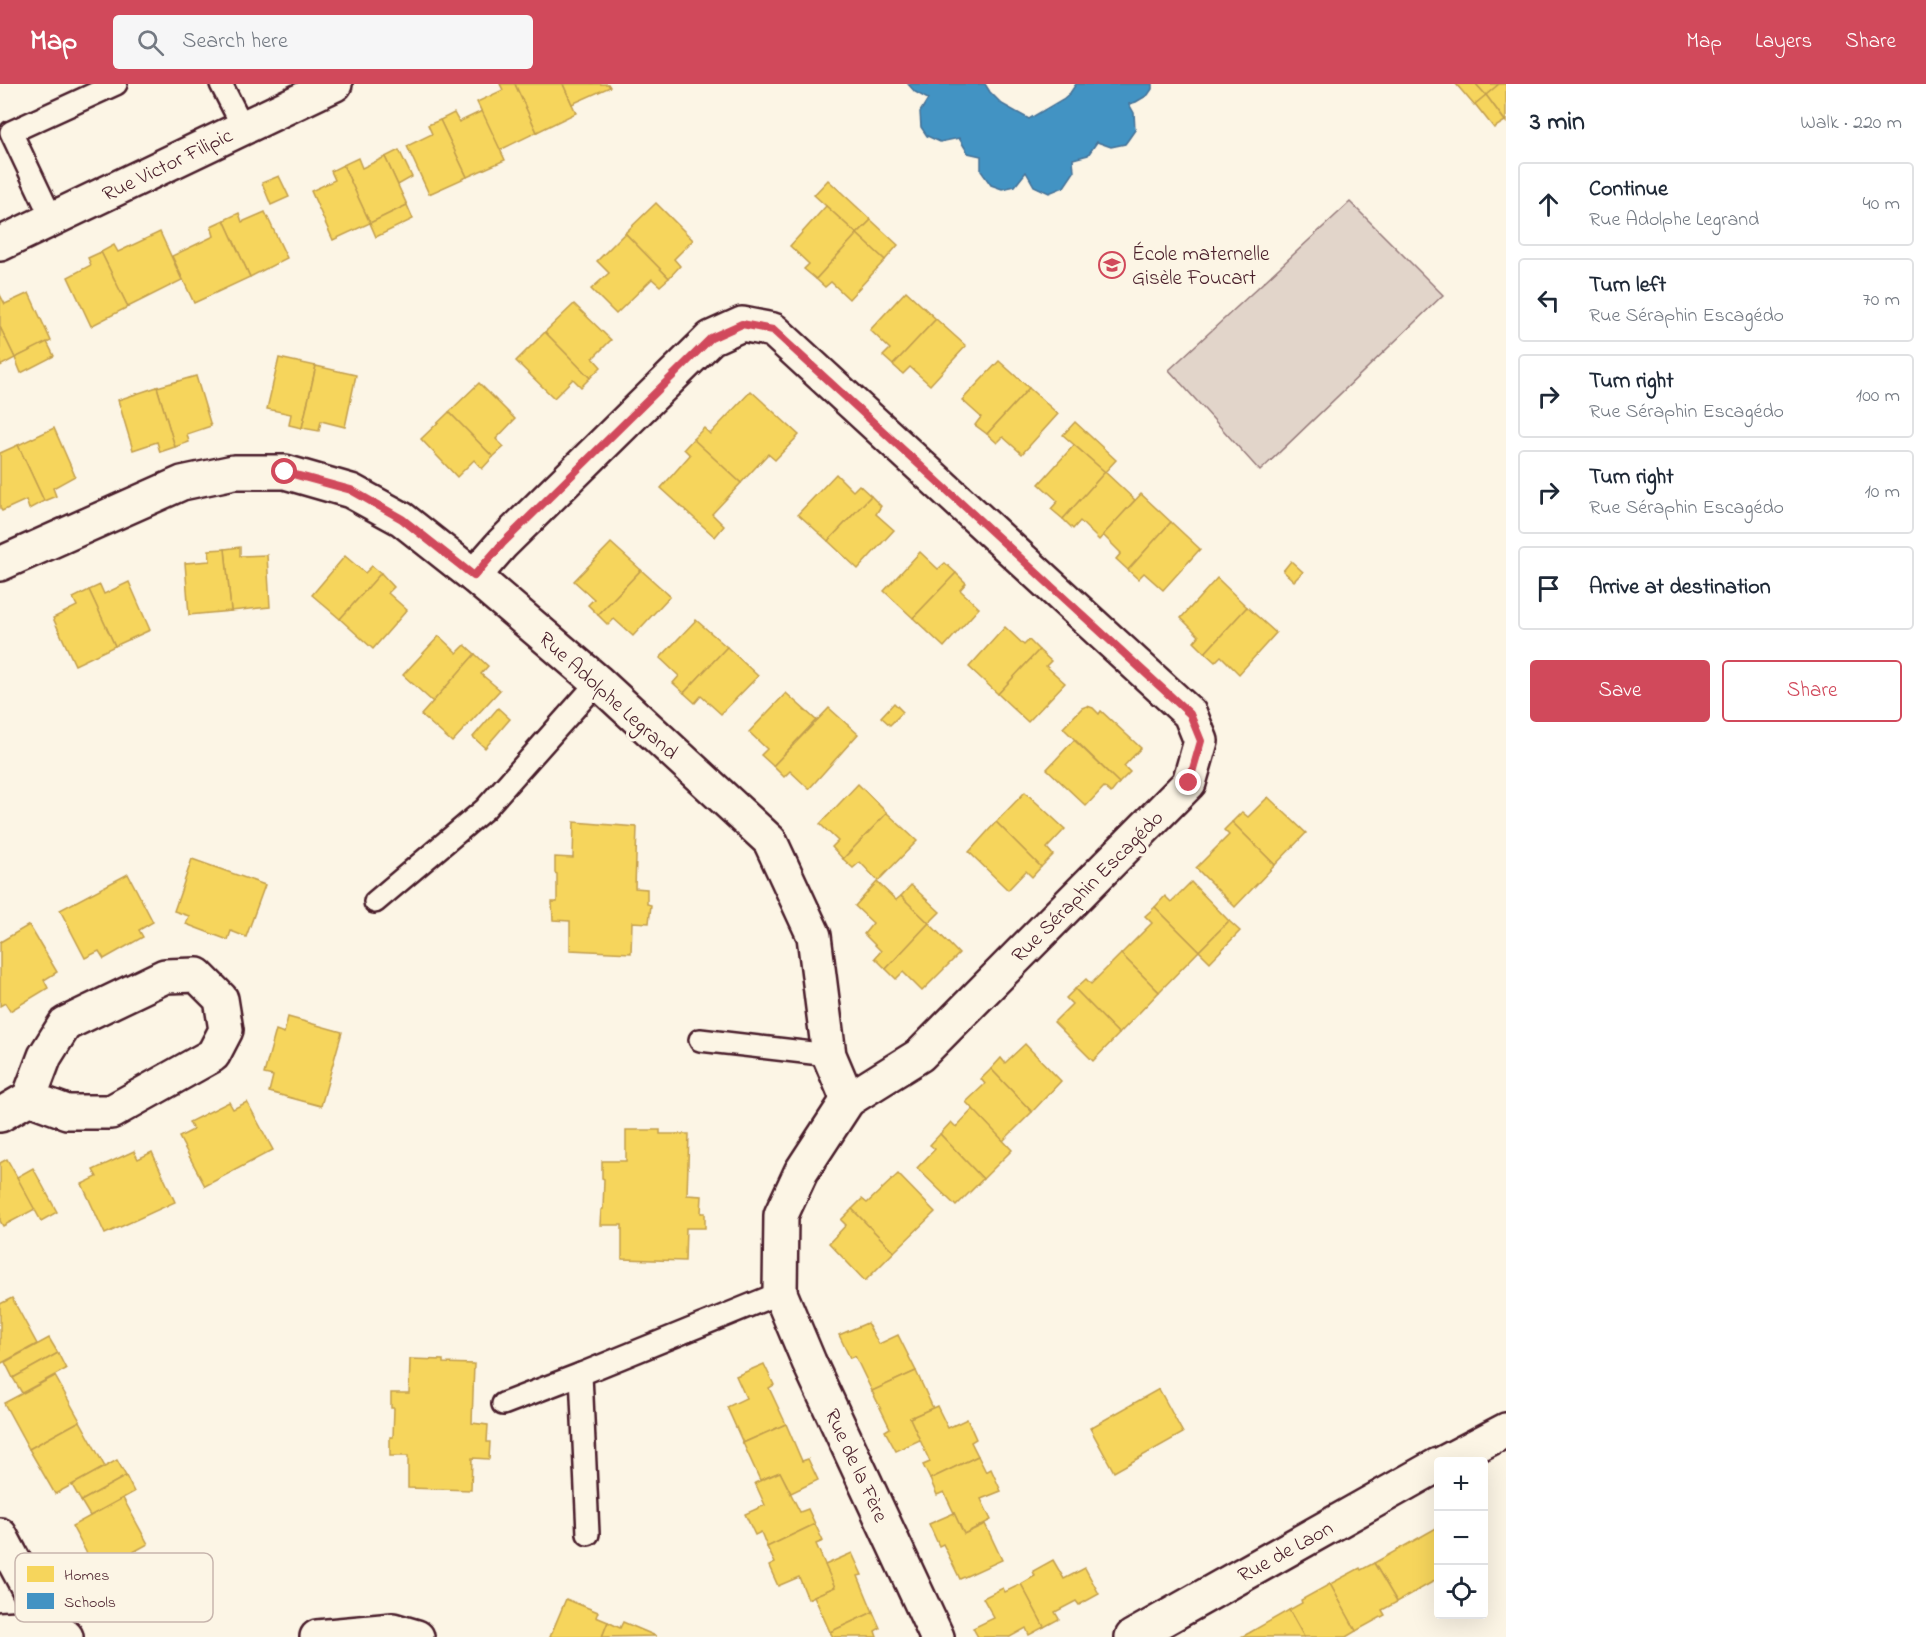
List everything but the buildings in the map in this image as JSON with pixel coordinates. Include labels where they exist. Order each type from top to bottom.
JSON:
[{"type":"street","name":"Rue Victor Filipic","points":[[0,244],[335,84]]},
{"type":"street","name":"Rue Séraphin Escagédo","points":[[474,576],[502,544],[711,338],[742,324],[773,330],[1190,714],[1201,741],[1189,783],[920,1055],[848,1100]]},
{"type":"street","name":"Rue Adolphe Legrand","points":[[0,564],[182,483],[234,472],[285,472],[351,490],[402,519],[474,576],[598,682],[770,841],[814,936],[829,1055],[848,1100]]},
{"type":"street","points":[[0,1115],[29,1098],[45,1056],[65,1024],[165,976],[197,975],[221,999],[226,1030],[213,1055],[111,1112],[67,1112],[29,1098]]},
{"type":"street","points":[[780,1293],[781,1215],[801,1172],[848,1100]]},
{"type":"street","name":"Rue de la Fère","points":[[780,1293],[809,1362],[937,1637]]},
{"type":"street","points":[[1453,1457],[1506,1430]]},
{"type":"street","name":"Rue de Laon","points":[[1132,1637],[1434,1467]]},
{"type":"street","points":[[0,1535],[15,1560]]},
{"type":"street","points":[[0,1629],[37,1627],[56,1629]]},
{"type":"street","points":[[317,1637],[393,1630],[417,1637]]},
{"type":"lane","points":[[52,219],[10,132],[116,84]]},
{"type":"lane","points":[[221,84],[243,127]]},
{"type":"lane","points":[[375,902],[485,809],[598,682]]},
{"type":"lane","points":[[700,1040],[829,1055]]},
{"type":"lane","points":[[503,1404],[780,1293]]},
{"type":"lane","points":[[581,1374],[588,1533]]},
{"type":"shaded area","points":[[1350,202],[1443,295],[1260,471],[1169,370]]},
{"type":"place","name":"École maternelle Gisèle Foucart","points":[[1112,265]]},
{"type":"route","points":[[285,472],[351,490],[402,519],[474,576],[502,544],[711,338],[742,324],[773,330],[1190,714],[1201,741],[1189,783]]}]
